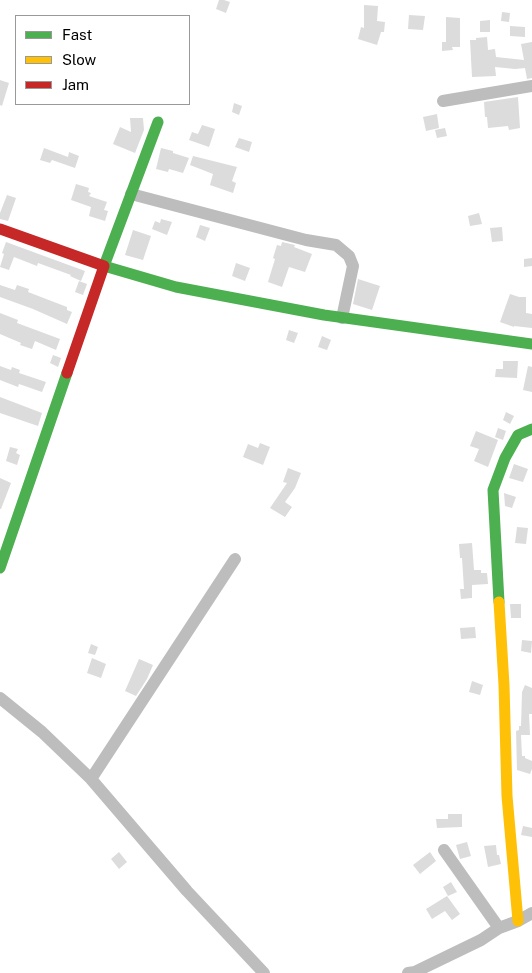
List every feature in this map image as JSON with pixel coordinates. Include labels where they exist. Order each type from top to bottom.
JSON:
[{"type":"street","points":[[443,101],[532,86]]},
{"type":"street","points":[[0,568],[104,266],[158,122]]},
{"type":"street","points":[[131,194],[306,240],[336,245],[349,256],[353,266],[342,318]]},
{"type":"street","points":[[0,228],[104,266],[176,287],[342,318],[532,344]]},
{"type":"street","points":[[518,921],[507,796],[504,685],[493,490],[505,458],[518,435],[532,429]]},
{"type":"street","points":[[91,779],[235,559]]},
{"type":"street","points":[[0,698],[42,732],[91,779],[187,891],[264,973]]},
{"type":"street","points":[[444,850],[499,928]]},
{"type":"street","points":[[408,973],[414,972],[473,944],[499,928],[532,913]]},
{"type":"building","points":[[219,0],[230,2],[226,13],[216,9]]},
{"type":"building","points":[[364,5],[378,6],[377,21],[385,22],[384,32],[381,32],[377,45],[358,39],[361,27],[364,28]]},
{"type":"building","points":[[502,12],[510,13],[509,22],[501,21]]},
{"type":"building","points":[[409,15],[425,16],[423,30],[408,29]]},
{"type":"building","points":[[446,17],[460,18],[460,47],[452,47],[453,50],[442,51],[442,42],[446,42]]},
{"type":"building","points":[[490,20],[490,32],[480,32],[480,21]]},
{"type":"building","points":[[510,26],[525,27],[525,37],[510,36]]},
{"type":"building","points":[[487,37],[488,50],[495,49],[496,57],[524,60],[521,44],[532,42],[532,78],[527,79],[525,68],[495,67],[496,76],[472,77],[470,40]]},
{"type":"building","points":[[0,80],[9,83],[2,106],[0,105]]},
{"type":"building","points":[[518,97],[520,128],[509,130],[508,126],[488,128],[484,102]]},
{"type":"building","points":[[234,103],[242,106],[239,115],[232,112]]},
{"type":"building","points":[[437,114],[439,128],[426,131],[423,117]]},
{"type":"building","points":[[130,118],[143,118],[144,130],[135,153],[113,144],[120,127],[131,132]]},
{"type":"building","points":[[202,125],[215,129],[209,147],[189,140],[192,132],[198,134]]},
{"type":"building","points":[[445,128],[447,136],[437,138],[435,130]]},
{"type":"building","points":[[239,138],[252,142],[249,152],[235,147]]},
{"type":"building","points":[[44,148],[68,157],[69,152],[79,156],[75,168],[52,160],[50,163],[40,160]]},
{"type":"building","points":[[161,148],[189,158],[183,173],[169,169],[168,172],[156,169]]},
{"type":"building","points":[[193,156],[237,167],[232,181],[236,183],[233,193],[210,185],[213,174],[190,165]]},
{"type":"building","points":[[76,184],[89,188],[88,192],[91,193],[89,196],[107,202],[104,210],[108,211],[105,221],[89,216],[91,207],[71,200]]},
{"type":"building","points":[[7,195],[16,198],[8,221],[0,219],[0,213]]},
{"type":"building","points":[[479,213],[482,224],[470,226],[468,216]]},
{"type":"building","points":[[161,219],[172,222],[167,235],[152,229],[155,221],[160,223]]},
{"type":"building","points":[[200,225],[210,228],[205,241],[196,237]]},
{"type":"building","points":[[502,227],[503,241],[492,242],[490,228]]},
{"type":"building","points":[[133,230],[151,236],[143,260],[125,255]]},
{"type":"building","points":[[6,242],[85,271],[81,281],[71,275],[38,263],[37,266],[14,257],[9,270],[0,267]]},
{"type":"building","points":[[282,242],[295,245],[294,247],[312,254],[305,272],[289,267],[282,287],[268,282],[277,245],[281,246]]},
{"type":"building","points":[[532,258],[532,266],[524,267],[524,259]]},
{"type":"building","points":[[236,263],[250,268],[245,281],[232,276]]},
{"type":"building","points":[[358,279],[380,286],[372,310],[353,304]]},
{"type":"building","points":[[79,281],[87,284],[83,295],[75,292]]},
{"type":"building","points":[[0,285],[15,290],[17,285],[29,289],[28,292],[67,307],[67,310],[72,312],[67,324],[0,297]]},
{"type":"building","points":[[510,294],[526,297],[526,313],[532,314],[532,328],[514,327],[500,322]]},
{"type":"building","points":[[0,313],[18,320],[17,323],[60,339],[56,350],[35,341],[32,349],[0,334]]},
{"type":"building","points":[[289,330],[298,333],[294,343],[286,340]]},
{"type":"building","points":[[322,336],[331,340],[327,350],[318,347]]},
{"type":"building","points":[[53,355],[61,358],[58,367],[50,363]]},
{"type":"building","points":[[503,361],[518,361],[517,378],[495,377],[496,369],[503,369]]},
{"type":"building","points":[[0,366],[11,370],[12,367],[20,370],[19,373],[46,382],[42,392],[19,384],[18,387],[0,380]]},
{"type":"building","points":[[528,366],[532,367],[532,392],[523,390]]},
{"type":"building","points":[[0,397],[42,413],[38,426],[0,413]]},
{"type":"building","points":[[506,412],[514,416],[510,424],[503,420]]},
{"type":"building","points":[[498,428],[506,431],[503,440],[495,437]]},
{"type":"building","points":[[476,431],[498,440],[488,467],[474,461],[479,449],[470,446]]},
{"type":"building","points":[[260,443],[270,447],[263,465],[243,457],[248,444],[258,448]]},
{"type":"building","points":[[10,447],[18,449],[16,453],[20,455],[17,465],[6,461]]},
{"type":"building","points":[[514,464],[528,469],[523,482],[509,478]]},
{"type":"building","points":[[288,468],[301,473],[295,488],[285,502],[292,507],[285,517],[270,508],[287,483],[283,482]]},
{"type":"building","points":[[0,478],[11,483],[1,509],[0,509]]},
{"type":"building","points":[[504,493],[516,497],[512,508],[505,506]]},
{"type":"building","points":[[517,527],[528,528],[526,544],[515,543]]},
{"type":"building","points":[[472,543],[474,570],[481,570],[481,573],[487,573],[488,584],[472,585],[472,598],[461,599],[460,589],[464,589],[459,544]]},
{"type":"building","points":[[510,604],[521,604],[521,618],[511,618]]},
{"type":"building","points":[[475,627],[476,638],[461,639],[460,628]]},
{"type":"building","points":[[522,640],[532,641],[531,653],[521,651]]},
{"type":"building","points":[[91,644],[98,647],[95,655],[88,653]]},
{"type":"building","points":[[92,658],[106,664],[101,678],[87,673]]},
{"type":"building","points":[[139,659],[153,665],[136,696],[125,691]]},
{"type":"building","points":[[472,681],[483,685],[480,695],[469,692]]},
{"type":"building","points":[[525,685],[532,688],[532,714],[529,714],[530,735],[521,735],[522,756],[532,761],[530,774],[517,770],[516,731],[521,726],[522,692]]},
{"type":"building","points":[[448,814],[462,814],[462,827],[437,828],[436,819],[448,819]]},
{"type":"building","points":[[523,826],[532,828],[532,837],[521,835]]},
{"type":"building","points":[[467,842],[471,856],[460,859],[456,845]]},
{"type":"building","points":[[496,845],[497,855],[499,855],[501,864],[488,867],[484,846]]},
{"type":"building","points":[[119,852],[127,862],[119,869],[111,859]]},
{"type":"building","points":[[430,852],[436,861],[420,874],[413,865]]},
{"type":"building","points":[[451,882],[457,892],[448,896],[443,887]]},
{"type":"building","points":[[447,896],[460,914],[452,920],[445,911],[432,919],[426,909]]},
{"type":"traffic: fast","points":[[158,122],[104,266],[176,287],[324,315],[532,344]]},
{"type":"traffic: fast","points":[[0,568],[67,373]]},
{"type":"traffic: fast","points":[[499,602],[493,490],[505,458],[518,435],[532,429]]},
{"type":"traffic: slow","points":[[499,602],[504,685],[507,796],[518,921]]},
{"type":"traffic: jam","points":[[0,229],[104,266],[67,373]]}]
